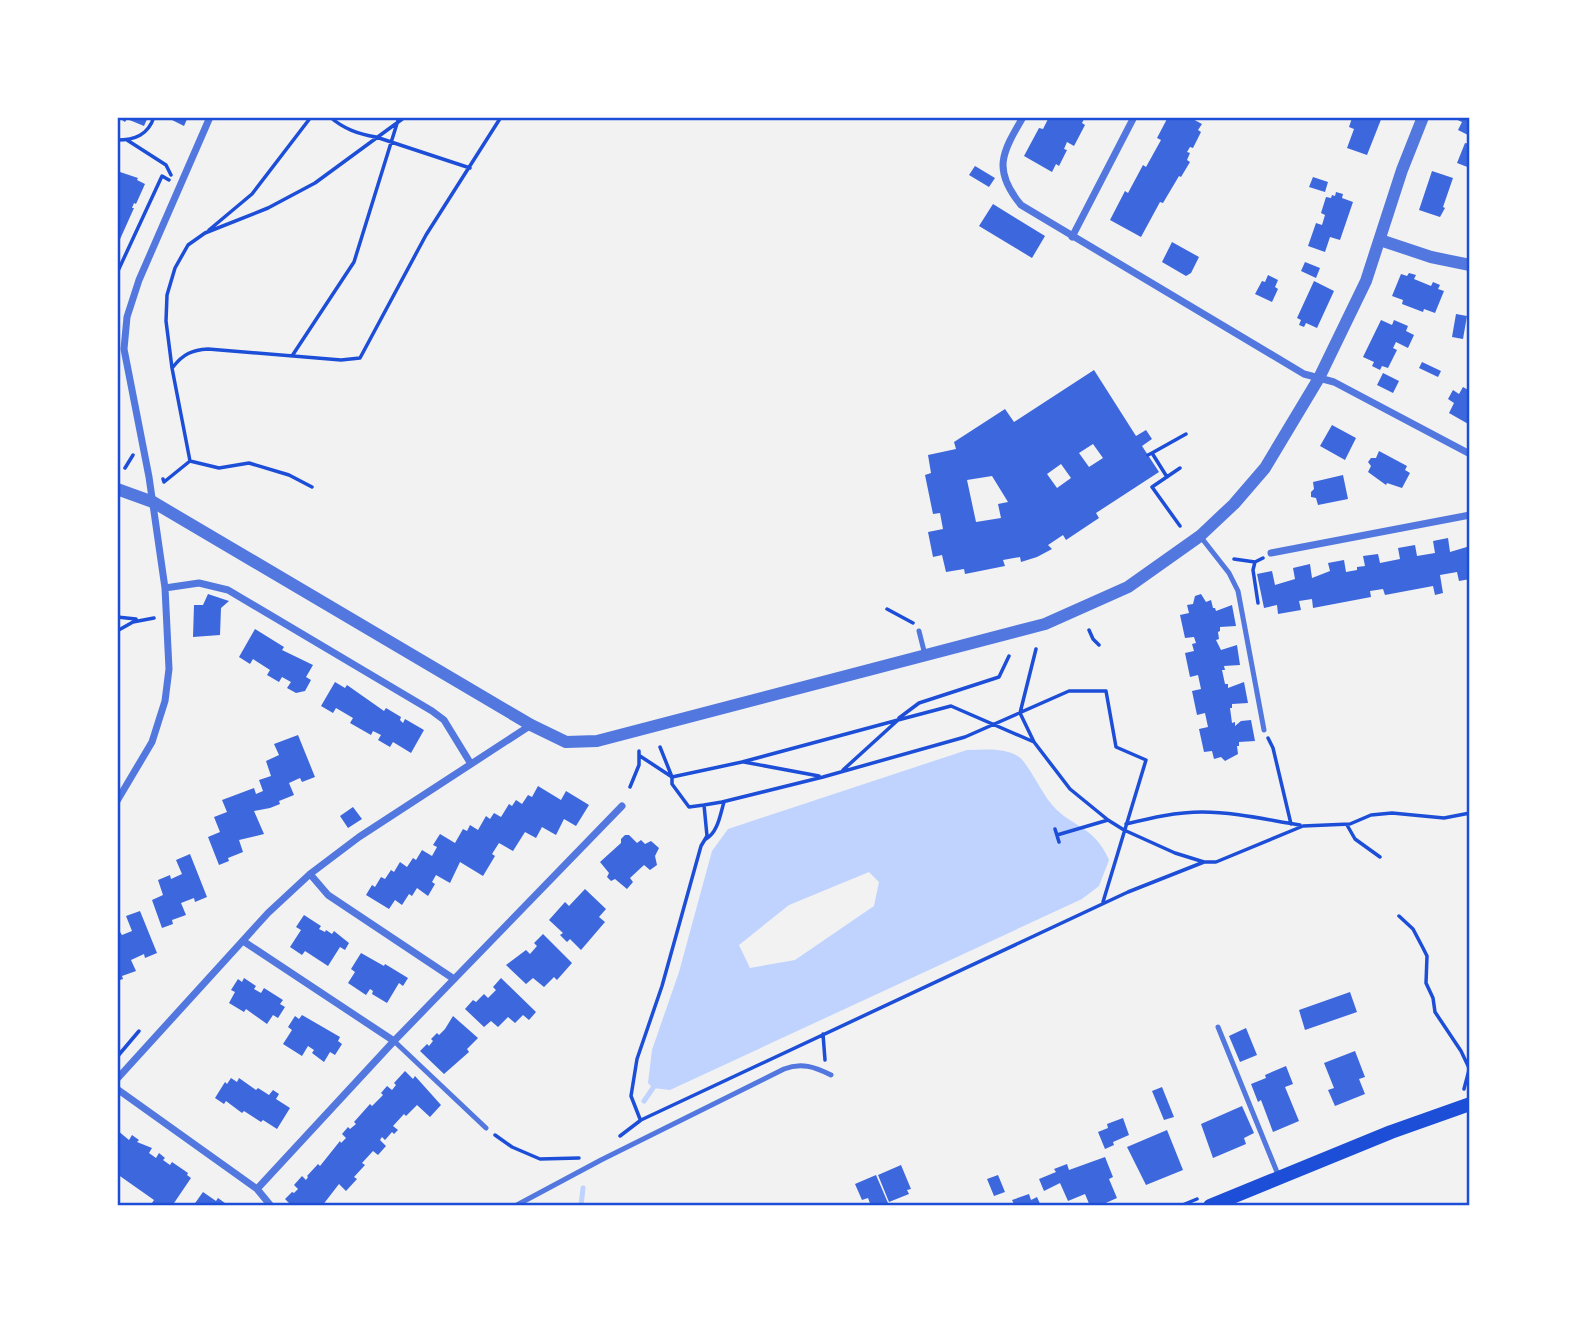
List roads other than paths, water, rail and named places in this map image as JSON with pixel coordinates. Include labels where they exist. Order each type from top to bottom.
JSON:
[{"type":"main road","points":[[1210,1206],[1466,1099]]},
{"type":"street","points":[[117,801],[152,742],[165,701],[169,669],[168,615],[153,502],[125,358],[127,317],[139,280],[210,117]]},
{"type":"street","points":[[1023,117],[1004,154],[1002,170],[1007,188],[1021,205],[1304,374],[1334,382],[1470,454]]},
{"type":"street","points":[[1072,237],[1134,117]]},
{"type":"street","points":[[117,489],[153,502],[531,725],[566,741],[597,741],[1045,624],[1098,602],[1139,580],[1200,536],[1265,468],[1319,378],[1362,291],[1402,170],[1423,117]]},
{"type":"street","points":[[1380,240],[1431,257],[1470,265]]},
{"type":"street","points":[[1271,553],[1470,515]]},
{"type":"street","points":[[165,588],[199,583],[228,590],[432,711],[444,720],[471,764]]},
{"type":"street","points":[[117,1079],[268,912],[310,874],[359,837],[531,725]]},
{"type":"street","points":[[257,1189],[394,1041],[622,806]]},
{"type":"street","points":[[310,874],[328,895],[454,979]]},
{"type":"street","points":[[243,941],[394,1041]]},
{"type":"street","points":[[117,1089],[257,1189],[271,1206]]},
{"type":"lane","points":[[1200,536],[1229,573],[1238,591],[1264,730]]},
{"type":"lane","points":[[919,631],[925,657]]},
{"type":"lane","points":[[1218,1027],[1279,1177]]},
{"type":"lane","points":[[394,1041],[486,1128]]},
{"type":"lane","points":[[515,1206],[593,1164],[793,1066],[817,1068],[830,1074]]},
{"type":"water","points":[[967,750],[994,750],[1019,757],[1056,810],[1096,839],[1109,860],[1099,886],[1082,899],[670,1090],[653,1088],[648,1083],[652,1050],[679,972],[712,851],[728,829]],"holes":[[[869,872],[879,882],[874,906],[795,960],[750,968],[739,945],[789,905]]]},
{"type":"waterway","points":[[644,1101],[653,1088]]},
{"type":"waterway","points":[[581,1206],[583,1188]]}]
